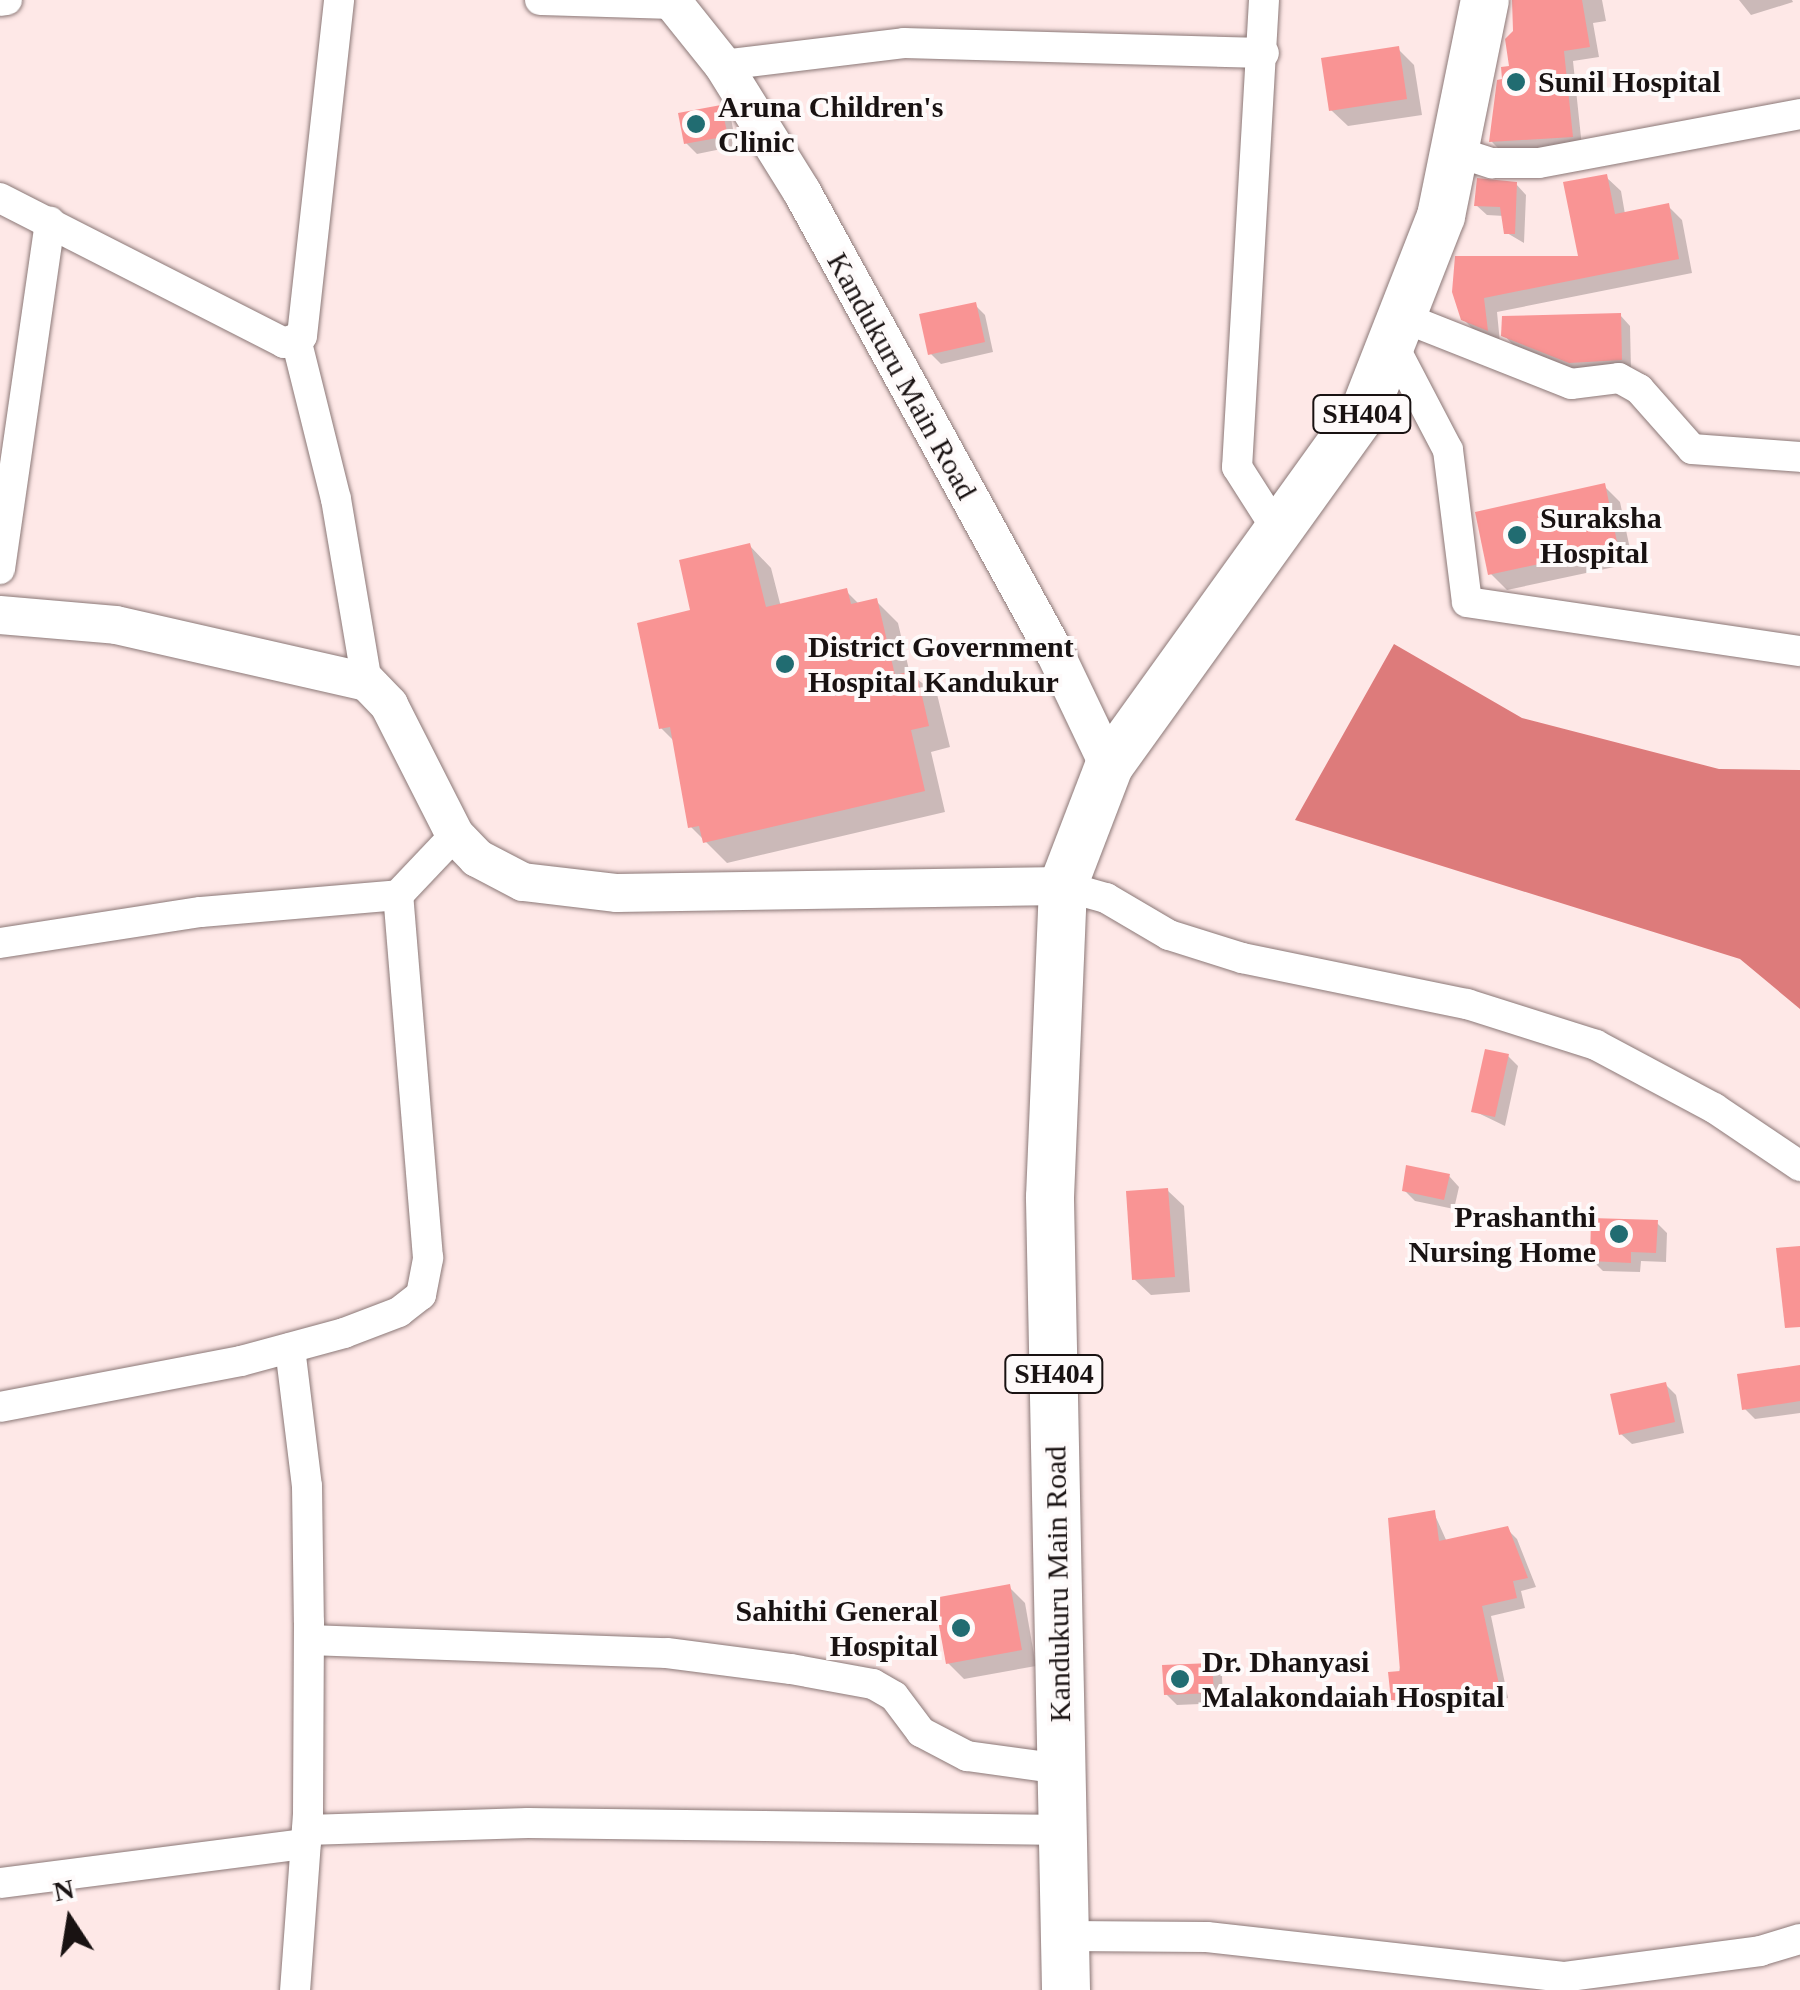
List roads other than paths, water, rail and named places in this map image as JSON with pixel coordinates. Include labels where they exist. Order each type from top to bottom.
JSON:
[{"type":"main road","name":"Kandukuru Main Road","points":[[1066,1990],[1066,1830],[1050,1197],[1063,886],[1109,766],[1365,410],[1441,216],[1485,0]]},
{"type":"street","points":[[0,198],[284,343],[302,336],[340,0]]},
{"type":"street","points":[[540,0],[672,2]]},
{"type":"street","points":[[1264,0],[1264,53],[1237,467],[1250,496],[1279,532]]},
{"type":"street","name":"Kandukuru Main Road","points":[[672,2],[723,65],[802,192],[1056,655],[1109,766]]},
{"type":"street","points":[[723,65],[904,43],[1264,53]]},
{"type":"street","points":[[1454,152],[1492,163],[1539,163],[1800,114]]},
{"type":"street","points":[[0,569],[50,222]]},
{"type":"street","points":[[1397,330],[1571,384],[1618,378],[1639,389],[1692,449],[1800,457]]},
{"type":"street","points":[[1397,330],[1448,450],[1467,602],[1800,651]]},
{"type":"street","points":[[296,339],[336,499],[367,682]]},
{"type":"street","points":[[0,616],[116,625],[367,682],[389,705],[455,834],[477,858],[523,882],[617,894],[1063,886],[1106,898],[1169,934],[1242,958],[1467,1004],[1596,1045],[1714,1108],[1800,1166]]},
{"type":"street","points":[[0,944],[201,912],[398,895],[455,834]]},
{"type":"street","points":[[0,1407],[290,1348],[399,1312],[421,1295],[428,1274],[398,895]]},
{"type":"street","points":[[290,1348],[308,1486],[306,1837],[296,1990]]},
{"type":"street","points":[[309,1640],[667,1653],[790,1669],[873,1684],[894,1696],[920,1732],[966,1756],[1062,1770]]},
{"type":"street","points":[[0,1882],[306,1837],[528,1822],[1066,1830]]},
{"type":"street","points":[[1067,1936],[1206,1937],[1562,1976],[1760,1951],[1800,1939]]},
{"type":"place","name":"Sunil Hospital","points":[[1516,82]]},
{"type":"place","name":"Aruna Children's Clinic","points":[[696,124]]},
{"type":"place","name":"Suraksha Hospital","points":[[1517,535]]},
{"type":"place","name":"District Government Hospital Kandukur","points":[[785,664]]},
{"type":"place","name":"Prashanthi Nursing Home","points":[[1619,1234]]},
{"type":"place","name":"Sahithi General Hospital","points":[[961,1628]]},
{"type":"place","name":"Dr. Dhanyasi Malakondaiah Hospital","points":[[1180,1679]]}]
